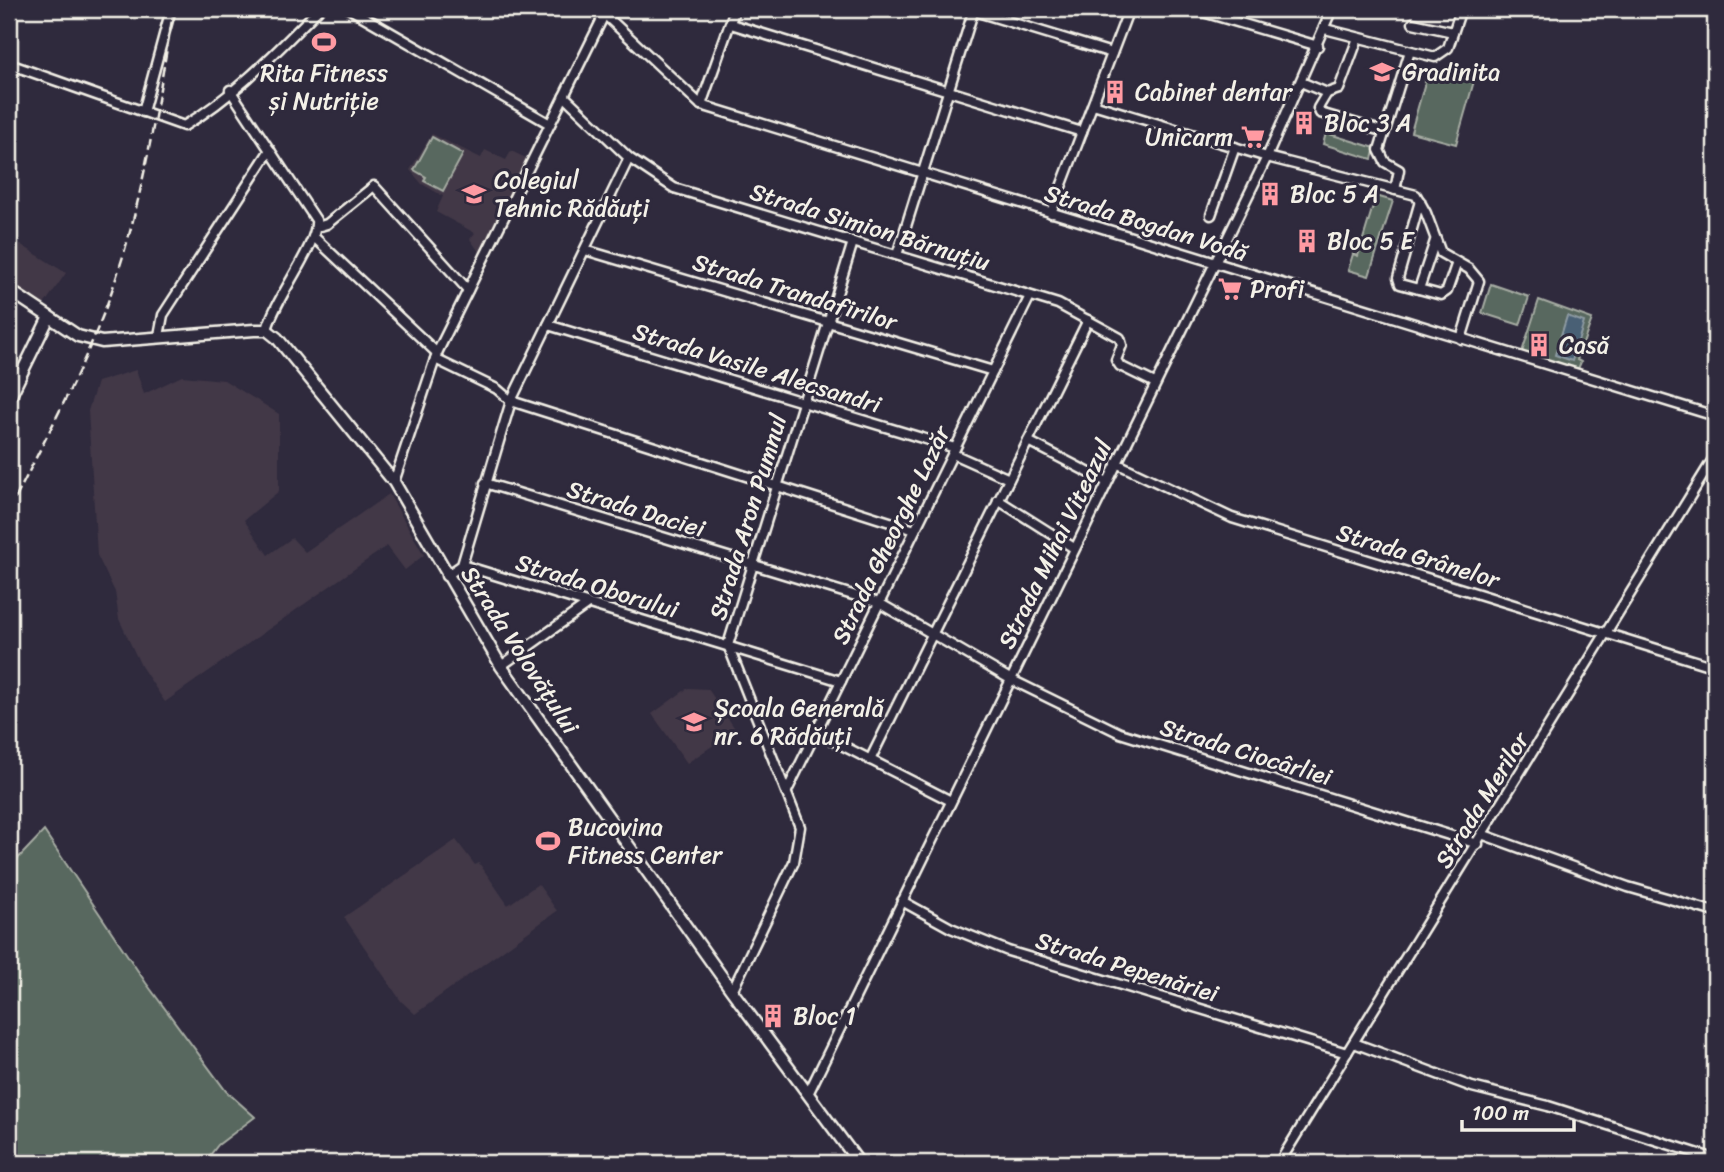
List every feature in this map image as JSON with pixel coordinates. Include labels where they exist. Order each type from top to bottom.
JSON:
[{"type":"main road","points":[[9,290],[78,335],[102,342],[267,330]]},
{"type":"main road","points":[[9,399],[49,317]]},
{"type":"main road","name":"Strada Volovățului","points":[[267,330],[277,338],[394,482],[446,576],[501,666],[732,991],[859,1163]]},
{"type":"street","points":[[143,112],[171,9]]},
{"type":"street","points":[[9,64],[184,126],[230,90],[248,80],[319,9]]},
{"type":"street","points":[[350,9],[550,124]]},
{"type":"street","points":[[701,105],[735,9]]},
{"type":"street","points":[[897,255],[972,9],[1112,53]]},
{"type":"street","points":[[1051,213],[1129,9]]},
{"type":"street","points":[[1193,9],[1318,46]]},
{"type":"street","name":"Strada Mihai Viteazul","points":[[808,1094],[1267,157],[1332,9]]},
{"type":"street","points":[[1325,29],[1435,57],[1448,48],[1461,9]]},
{"type":"street","points":[[394,482],[436,356],[564,96],[603,10]]},
{"type":"street","name":"Strada Bogdan Vodă","points":[[603,10],[701,105],[1715,416]]},
{"type":"street","points":[[1413,23],[1453,32]]},
{"type":"street","points":[[731,24],[1082,132]]},
{"type":"street","points":[[1358,38],[1339,89],[1327,93],[1318,108],[1320,113],[1385,132]]},
{"type":"street","points":[[1395,190],[1399,170],[1385,162],[1379,150],[1410,51]]},
{"type":"street","points":[[1301,82],[1327,93]]},
{"type":"street","points":[[230,90],[314,216],[317,227],[314,237],[276,302],[267,330]]},
{"type":"street","name":"Strada Simion Bărnuțiu","points":[[564,96],[629,158],[674,188],[1058,304],[1121,338],[1122,345],[1116,360],[1120,366],[1154,383]]},
{"type":"street","points":[[1093,104],[1267,157],[1416,195],[1441,253],[1456,265],[1469,269],[1479,281],[1461,339]]},
{"type":"street","points":[[1211,215],[1236,147]]},
{"type":"street","points":[[159,336],[163,315],[270,150]]},
{"type":"street","points":[[446,576],[462,565],[511,401],[629,158]]},
{"type":"street","points":[[317,227],[327,224],[374,186],[468,290]]},
{"type":"street","points":[[1420,201],[1398,278],[1402,286],[1438,295],[1444,293],[1456,265]]},
{"type":"street","points":[[314,237],[436,356],[497,389],[511,401],[915,530]]},
{"type":"street","points":[[1419,289],[1435,241]]},
{"type":"street","name":"Strada Aron Pumnul","points":[[732,991],[794,862],[800,842],[800,827],[728,645],[853,242]]},
{"type":"street","name":"Strada Trandafirilor","points":[[585,250],[993,371]]},
{"type":"street","name":"Strada Gheorghe Lazăr","points":[[787,791],[1030,296]]},
{"type":"street","points":[[870,760],[1088,320]]},
{"type":"street","name":"Strada Vasile Alecsandri","points":[[548,325],[954,451],[1009,479]]},
{"type":"street","points":[[1028,441],[1107,481]]},
{"type":"street","name":"Strada Merilor","points":[[1279,1163],[1608,634],[1715,456]]},
{"type":"street","name":"Strada Grânelor","points":[[1116,463],[1232,518],[1715,667]]},
{"type":"street","name":"Strada Daciei","points":[[485,484],[879,603],[932,635]]},
{"type":"street","points":[[998,500],[1074,548]]},
{"type":"street","name":"Strada Oborului","points":[[462,565],[841,681]]},
{"type":"street","points":[[501,666],[588,604]]},
{"type":"street","name":"Strada Ciocârliei","points":[[932,635],[1010,679],[1120,733],[1478,844]]},
{"type":"street","points":[[816,732],[951,802]]},
{"type":"street","points":[[1484,835],[1628,887],[1715,912]]},
{"type":"street","name":"Strada Pepenăriei","points":[[902,901],[951,928],[1008,951],[1348,1053]]},
{"type":"street","points":[[1354,1043],[1472,1087],[1548,1106],[1715,1159]]},
{"type":"shaded area","name":"Colegiul Tehnic Rădăuți","points":[[432,134],[481,158],[485,150],[506,160],[511,151],[526,158],[480,253],[470,239],[475,233],[436,212],[443,196],[422,184],[410,170]]},
{"type":"shaded area","points":[[15,241],[66,273],[43,306],[9,284],[9,251]]},
{"type":"shaded area","points":[[136,370],[144,394],[182,376],[224,380],[279,414],[279,491],[244,520],[268,555],[292,538],[305,552],[389,494],[424,555],[405,570],[387,546],[165,702],[141,666],[119,619],[115,592],[97,555],[88,411],[97,382]]},
{"type":"shaded area","name":"Școala Generală nr. 6 Rădăuți","points":[[688,688],[708,689],[736,730],[687,763],[652,714]]},
{"type":"shaded area","points":[[456,840],[475,865],[479,863],[508,905],[538,884],[557,911],[415,1014],[401,1001],[344,917]]},
{"type":"green space","points":[[1429,68],[1474,81],[1456,144],[1411,132]]},
{"type":"green space","points":[[1326,133],[1375,148],[1372,159],[1323,144]]},
{"type":"green space","points":[[432,137],[463,154],[443,191],[424,181],[426,177],[414,170]]},
{"type":"green space","points":[[1376,196],[1393,201],[1369,276],[1348,270],[1353,254],[1358,256]]},
{"type":"green space","points":[[1491,284],[1529,297],[1520,325],[1482,313]]},
{"type":"green space","points":[[1539,300],[1592,319],[1577,360],[1581,362],[1577,371],[1521,355]]},
{"type":"green space","points":[[44,831],[146,983],[226,1091],[255,1117],[218,1145],[204,1163],[9,1163],[9,868]]},
{"type":"water","points":[[1567,316],[1584,322],[1572,361],[1555,355]]},
{"type":"railway","points":[[9,512],[83,362],[119,269],[144,173],[174,9]]},
{"type":"place","name":"Rita Fitness și Nutriție","points":[[324,42]]},
{"type":"place","name":"Gradinita","points":[[1382,72]]},
{"type":"place","name":"Cabinet dentar","points":[[1115,92]]},
{"type":"place","name":"Bloc 3 A","points":[[1304,123]]},
{"type":"place","name":"Unicarm","points":[[1253,137]]},
{"type":"place","name":"Colegiul Tehnic Rădăuți","points":[[474,194]]},
{"type":"place","name":"Bloc 5 A","points":[[1270,194]]},
{"type":"place","name":"Bloc 5 E","points":[[1307,241]]},
{"type":"place","name":"Profi","points":[[1230,289]]},
{"type":"place","name":"Casă","points":[[1539,345]]},
{"type":"place","name":"Școala Generală nr. 6 Rădăuți","points":[[694,722]]},
{"type":"place","name":"Bucovina Fitness Center","points":[[548,841]]},
{"type":"place","name":"Bloc 1","points":[[773,1016]]}]
